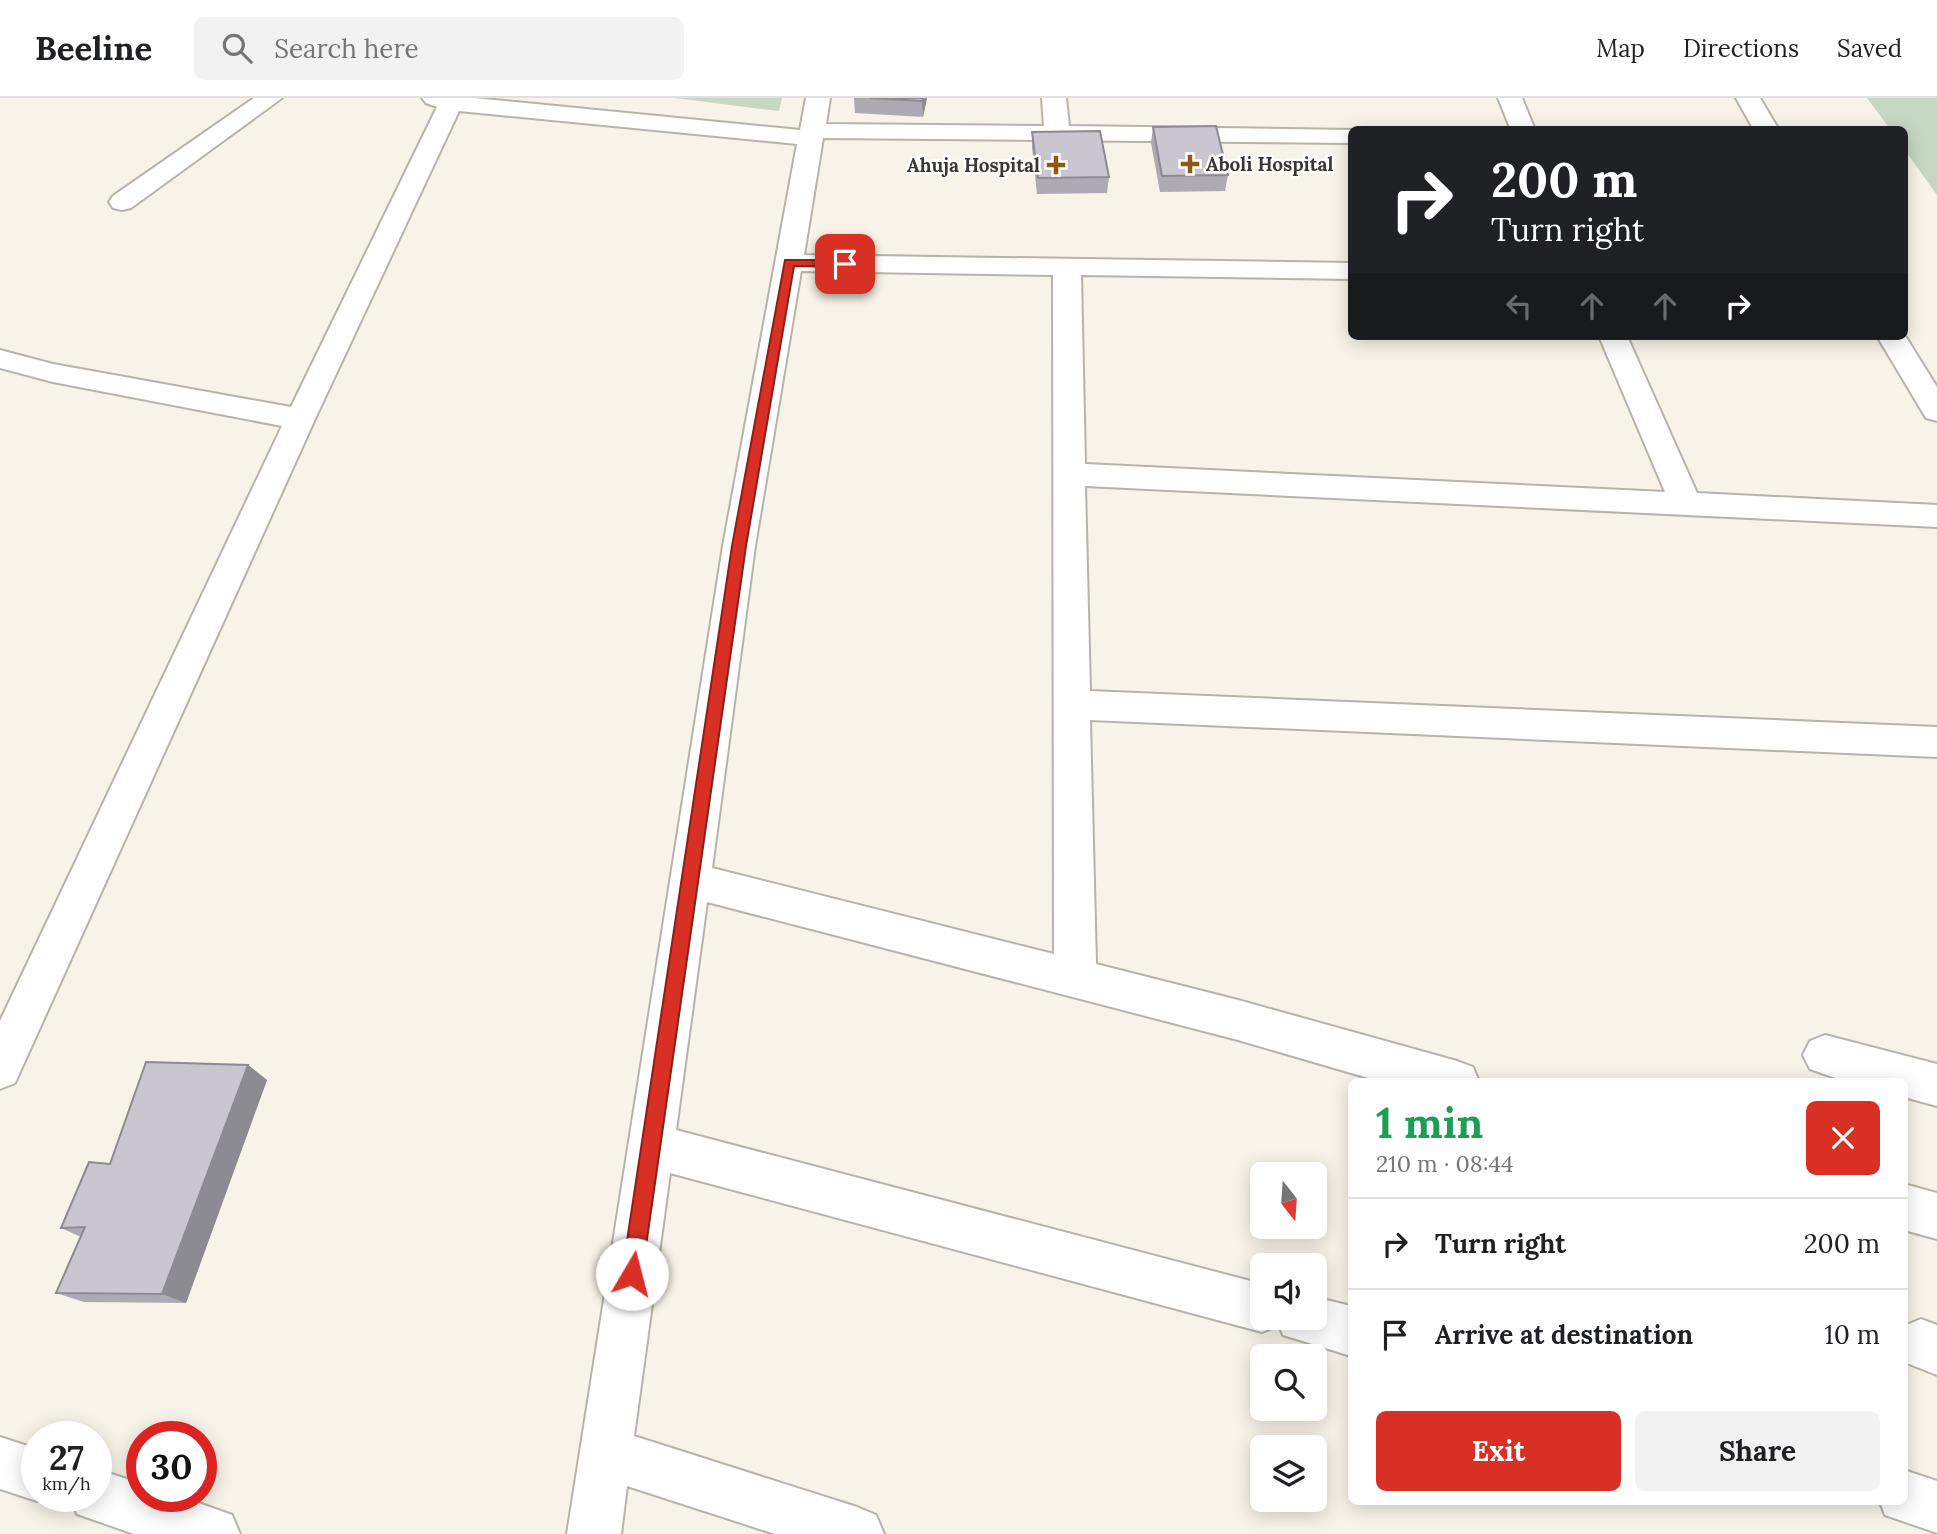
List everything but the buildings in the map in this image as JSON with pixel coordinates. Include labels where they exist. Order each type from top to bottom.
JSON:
[{"type":"street","points":[[122,202],[270,98]]},
{"type":"street","points":[[1054,98],[1057,133]]},
{"type":"street","points":[[1510,98],[1521,126]]},
{"type":"street","points":[[1748,98],[1765,126]]},
{"type":"street","points":[[0,1068],[300,419],[442,100],[1057,133],[1348,136]]},
{"type":"street","points":[[594,1534],[739,546],[814,122]]},
{"type":"street","points":[[789,263],[1348,271]]},
{"type":"street","points":[[1067,267],[1075,978]]},
{"type":"street","points":[[1615,340],[1686,504]]},
{"type":"street","points":[[1893,340],[1937,411]]},
{"type":"street","points":[[0,359],[52,373],[300,419]]},
{"type":"street","points":[[1069,474],[1937,516]]},
{"type":"street","points":[[1072,705],[1937,742]]},
{"type":"street","points":[[690,880],[1075,978],[1442,1078]]},
{"type":"street","points":[[1825,1055],[1937,1085]]},
{"type":"street","points":[[650,1146],[1250,1305]]},
{"type":"street","points":[[1908,1208],[1937,1216]]},
{"type":"street","points":[[1327,1325],[1348,1330]]},
{"type":"street","points":[[606,1453],[857,1534]]},
{"type":"street","points":[[0,1462],[21,1469]]},
{"type":"street","points":[[1908,1497],[1937,1507]]},
{"type":"street","points":[[112,1500],[213,1534]]},
{"type":"green space","points":[[675,98],[782,98],[779,111]]},
{"type":"green space","points":[[1867,98],[1937,98],[1937,195],[1908,155],[1908,126],[1888,126]]},
{"type":"place","name":"Aboli Hospital","points":[[1190,164]]},
{"type":"place","name":"Ahuja Hospital","points":[[1056,165]]},
{"type":"route","points":[[632,1274],[739,546],[789,263],[845,264]]}]
